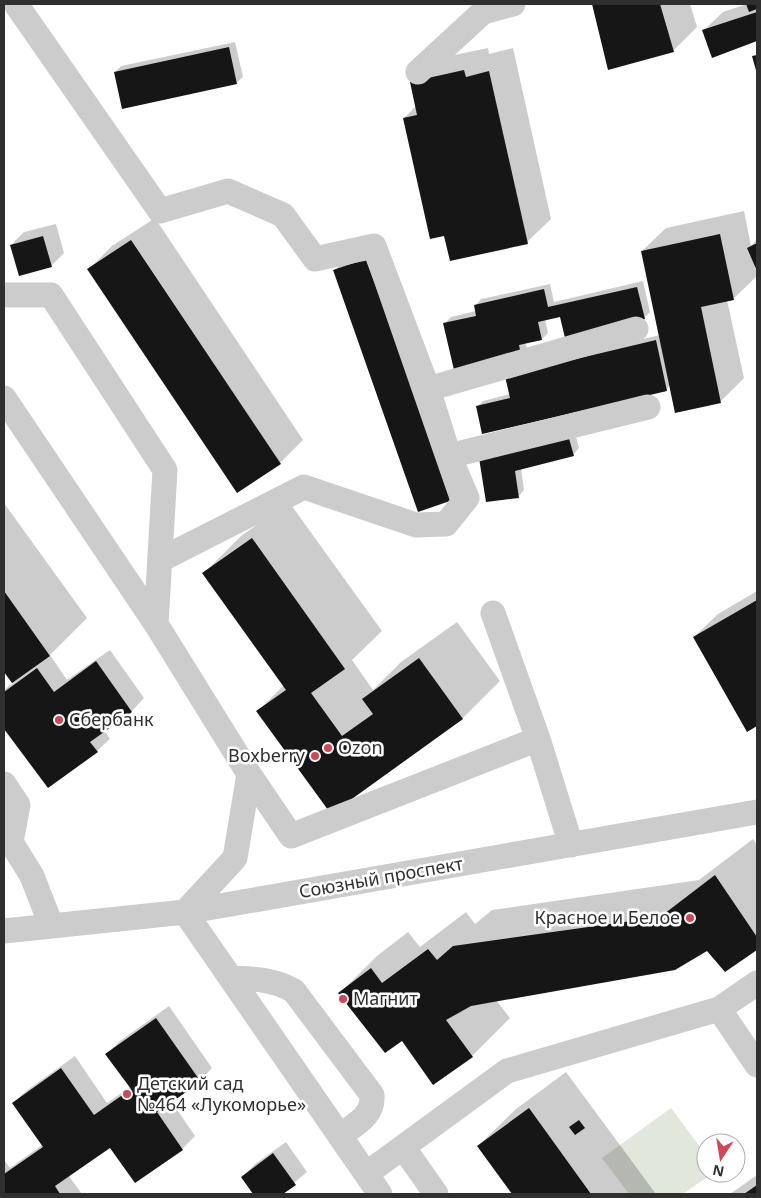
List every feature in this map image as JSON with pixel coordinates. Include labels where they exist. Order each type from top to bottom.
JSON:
[{"type":"street","points":[[16,4],[160,211],[228,191],[283,215],[315,259],[374,246],[428,389],[449,456],[467,498],[446,524],[416,525],[304,487],[160,560]]},
{"type":"street","points":[[418,72],[483,12],[513,4]]},
{"type":"street","points":[[4,295],[51,295],[165,470],[156,624]]},
{"type":"street","points":[[428,389],[636,329]]},
{"type":"street","points":[[4,398],[156,624],[249,774],[291,836],[538,739]]},
{"type":"street","points":[[449,456],[648,407]]},
{"type":"street","points":[[493,613],[538,739],[570,845]]},
{"type":"street","points":[[249,774],[235,858],[186,912],[380,1194]]},
{"type":"street","points":[[6,792],[18,806],[11,842],[32,876],[51,925]]},
{"type":"street","name":"Союзный проспект","points":[[4,930],[186,912],[757,812]]},
{"type":"street","points":[[231,978],[260,979],[284,985],[294,991],[372,1096],[373,1106],[369,1114],[340,1136]]},
{"type":"street","points":[[366,1174],[507,1071],[718,1010],[757,983]]},
{"type":"street","points":[[718,1010],[757,1065]]},
{"type":"street","points":[[403,1147],[436,1194]]},
{"type":"shaded area","points":[[671,1108],[696,1142],[696,1183],[699,1183],[683,1194],[629,1194],[602,1158]]},
{"type":"building","points":[[592,4],[660,4],[674,52],[608,70]]},
{"type":"building","points":[[746,4],[757,4],[757,9],[749,12]]},
{"type":"building","points":[[757,12],[757,41],[712,58],[702,30]]},
{"type":"building","points":[[229,47],[237,84],[122,109],[114,72]]},
{"type":"building","points":[[757,55],[757,74],[752,56]]},
{"type":"building","points":[[464,70],[466,77],[489,71],[528,244],[450,261],[444,236],[430,239],[403,118],[417,115],[410,82]]},
{"type":"building","points":[[720,234],[734,300],[701,307],[721,403],[675,413],[641,251]]},
{"type":"building","points":[[43,236],[52,267],[19,276],[10,245]]},
{"type":"building","points":[[131,240],[281,464],[237,493],[87,269]]},
{"type":"building","points":[[757,243],[757,271],[747,248]]},
{"type":"building","points":[[366,259],[450,501],[418,512],[333,270]]},
{"type":"building","points":[[637,287],[645,319],[565,338],[560,317],[538,322],[542,340],[519,345],[521,355],[454,370],[443,323],[476,316],[474,305],[544,289],[548,307]]},
{"type":"building","points":[[656,340],[667,391],[482,434],[476,406],[510,398],[505,376]]},
{"type":"building","points":[[568,435],[574,456],[515,471],[519,498],[486,502],[479,458]]},
{"type":"building","points":[[252,538],[345,669],[311,693],[342,736],[373,714],[362,699],[419,658],[463,719],[331,814],[256,711],[286,690],[202,573]]},
{"type":"building","points":[[4,591],[50,656],[12,683],[4,672]]},
{"type":"building","points":[[757,600],[757,726],[747,732],[693,637]]},
{"type":"building","points":[[96,661],[132,712],[90,742],[98,752],[48,788],[4,729],[4,692],[37,668],[54,692]]},
{"type":"building","points":[[715,875],[757,937],[757,950],[725,972],[707,951],[675,970],[471,1006],[446,1020],[473,1057],[433,1085],[402,1041],[385,1053],[338,993],[371,968],[382,983],[428,949],[437,960],[453,946],[660,917]]},
{"type":"building","points":[[156,1018],[201,1082],[157,1112],[183,1150],[135,1183],[110,1148],[55,1186],[60,1194],[4,1194],[4,1174],[43,1147],[12,1103],[61,1068],[94,1115],[131,1089],[105,1054]]},
{"type":"building","points":[[529,1108],[591,1194],[512,1194],[477,1146]]},
{"type":"building","points":[[579,1120],[585,1128],[575,1135],[569,1127]]},
{"type":"building","points":[[273,1153],[296,1185],[283,1194],[253,1194],[241,1177]]},
{"type":"building","points":[[757,1185],[757,1194],[744,1194]]},
{"type":"place","name":"Сбербанк","points":[[59,720]]},
{"type":"place","name":"Ozon","points":[[328,748]]},
{"type":"place","name":"Boxberry","points":[[315,756]]},
{"type":"place","name":"Красное и Белое","points":[[690,918]]},
{"type":"place","name":"Магнит","points":[[343,999]]},
{"type":"place","name":"Детский сад №464 «Лукоморье»","points":[[127,1094]]}]
